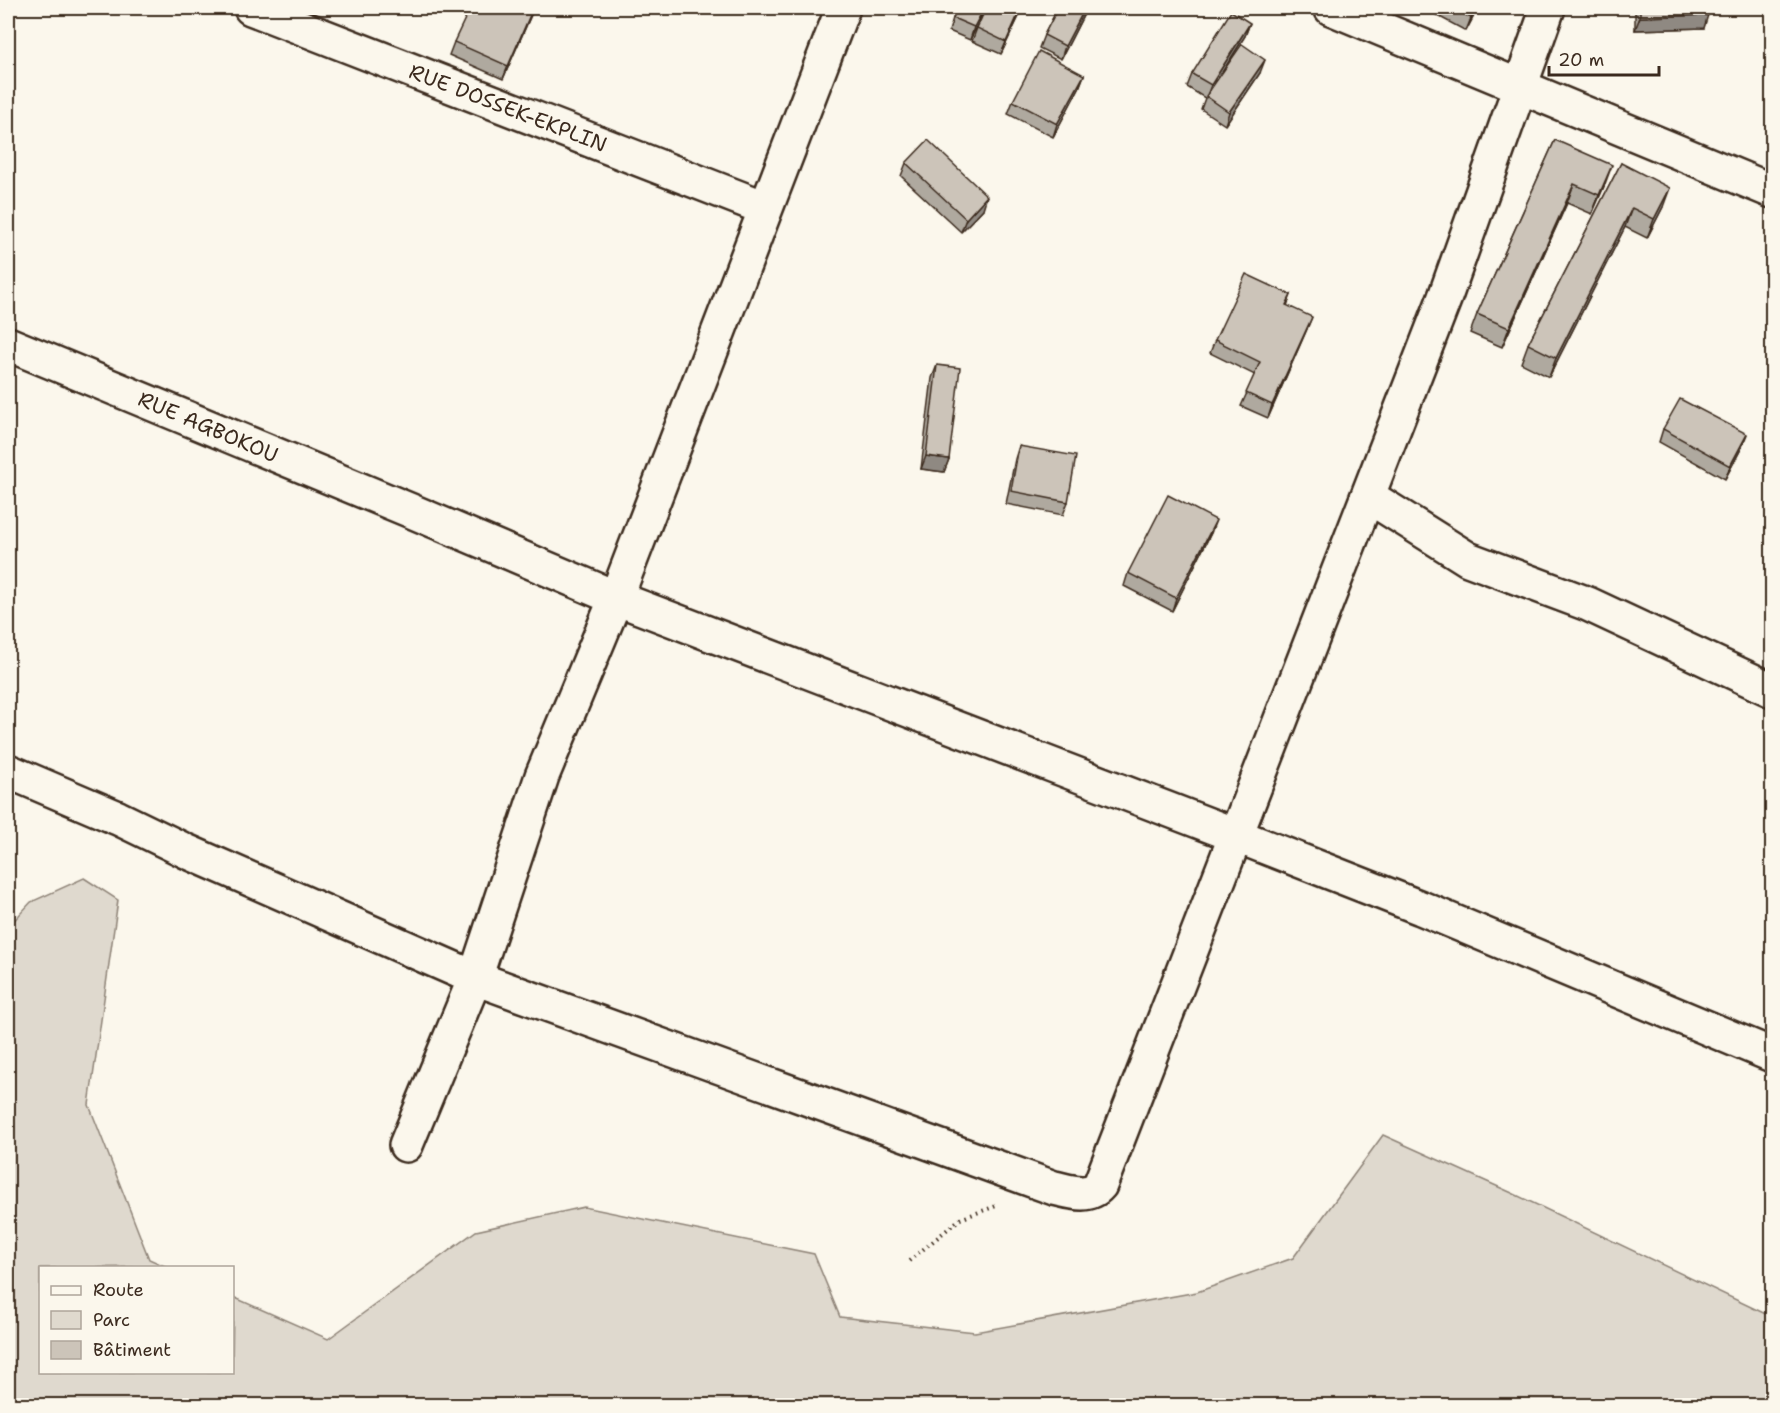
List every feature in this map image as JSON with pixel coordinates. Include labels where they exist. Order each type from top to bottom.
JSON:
[{"type":"street","name":"RUE DOSSEK-EKPLIN","points":[[251,8],[765,208]]},
{"type":"street","points":[[406,1145],[475,978],[542,776],[616,598],[843,8]]},
{"type":"street","points":[[1331,8],[1773,191]]},
{"type":"street","points":[[8,771],[475,978],[1021,1177],[1054,1188],[1087,1193],[1095,1191],[1100,1185],[1445,297],[1548,8]]},
{"type":"street","name":"RUE AGBOKOU","points":[[8,344],[616,598],[1421,908],[1773,1054]]},
{"type":"street","points":[[1368,496],[1468,559],[1588,604],[1773,690]]},
{"type":"green space","points":[[84,878],[118,900],[89,1105],[149,1259],[165,1266],[39,1266],[39,1374],[234,1374],[234,1297],[328,1339],[476,1231],[584,1207],[814,1254],[840,1317],[975,1332],[1197,1292],[1293,1258],[1383,1135],[1512,1193],[1772,1317],[1772,1405],[8,1405],[8,927],[31,902]]},
{"type":"building","points":[[470,8],[533,8],[508,66],[454,42]]},
{"type":"building","points":[[958,8],[984,8],[974,27],[953,18]]},
{"type":"building","points":[[986,8],[1021,8],[1006,42],[977,28]]},
{"type":"building","points":[[1058,8],[1085,8],[1065,46],[1044,35]]},
{"type":"building","points":[[1451,8],[1476,8],[1471,18]]},
{"type":"building","points":[[1640,8],[1708,8],[1708,15],[1640,17]]},
{"type":"building","points":[[1231,11],[1250,23],[1211,85],[1192,74]]},
{"type":"building","points":[[1242,44],[1265,60],[1229,112],[1206,96]]},
{"type":"building","points":[[1039,51],[1084,75],[1057,124],[1013,101]]},
{"type":"building","points":[[928,140],[987,196],[966,219],[906,163]]},
{"type":"building","points":[[1555,140],[1612,165],[1599,195],[1574,184],[1509,328],[1477,314]]},
{"type":"building","points":[[1621,163],[1670,188],[1654,219],[1632,208],[1556,358],[1528,344]]},
{"type":"building","points":[[1246,274],[1291,295],[1286,305],[1312,317],[1272,405],[1246,393],[1260,362],[1215,340]]},
{"type":"building","points":[[937,365],[960,368],[949,459],[926,456]]},
{"type":"building","points":[[1680,399],[1747,434],[1730,466],[1663,429]]},
{"type":"building","points":[[1019,446],[1076,456],[1068,502],[1011,491]]},
{"type":"building","points":[[1168,495],[1216,520],[1176,598],[1128,573]]}]
